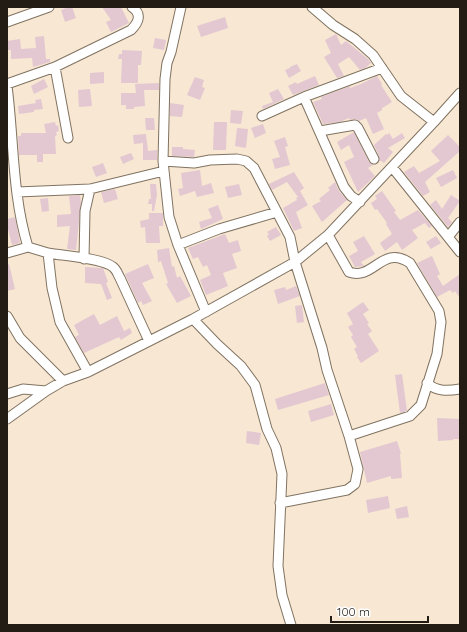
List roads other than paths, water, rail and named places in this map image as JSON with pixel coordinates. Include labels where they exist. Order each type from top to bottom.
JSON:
[{"type":"street","points":[[7,22],[48,7]]},
{"type":"street","points":[[28,247],[17,192],[11,179],[7,85],[55,67],[131,30],[137,24],[139,16],[136,10],[132,7]]},
{"type":"street","points":[[181,7],[171,52],[167,63],[165,79],[164,166],[168,217],[206,312]]},
{"type":"street","points":[[312,7],[333,26],[355,39],[373,55],[401,96],[434,122]]},
{"type":"street","points":[[55,67],[68,138]]},
{"type":"street","points":[[262,116],[304,97],[382,68]]},
{"type":"street","points":[[7,419],[46,391],[63,381],[88,372],[193,319],[295,262],[328,235],[434,122],[460,92]]},
{"type":"street","points":[[304,97],[344,187],[351,196],[360,202]]},
{"type":"street","points":[[320,131],[356,125],[374,159]]},
{"type":"street","points":[[17,192],[90,190],[164,166],[210,160],[237,159],[246,161],[254,168],[290,237],[295,262],[358,469],[355,484],[352,488],[280,503]]},
{"type":"street","points":[[392,167],[460,252]]},
{"type":"street","points":[[84,259],[85,211],[90,190]]},
{"type":"street","points":[[178,245],[219,229],[277,212]]},
{"type":"street","points":[[448,237],[460,222]]},
{"type":"street","points":[[328,235],[349,272],[356,274],[362,273],[390,257],[402,258],[410,263],[439,311],[441,322],[438,354],[427,383],[421,405],[410,416],[349,436]]},
{"type":"street","points":[[7,253],[28,247],[48,253],[107,264],[115,268],[149,341]]},
{"type":"street","points":[[48,253],[52,288],[60,322],[88,372]]},
{"type":"street","points":[[7,316],[20,338],[63,381]]},
{"type":"street","points":[[193,319],[241,366],[255,385],[267,429],[276,448],[282,474],[278,566],[282,595],[291,625]]},
{"type":"street","points":[[427,383],[438,390],[460,389]]},
{"type":"street","points":[[7,394],[24,389],[46,391]]}]
